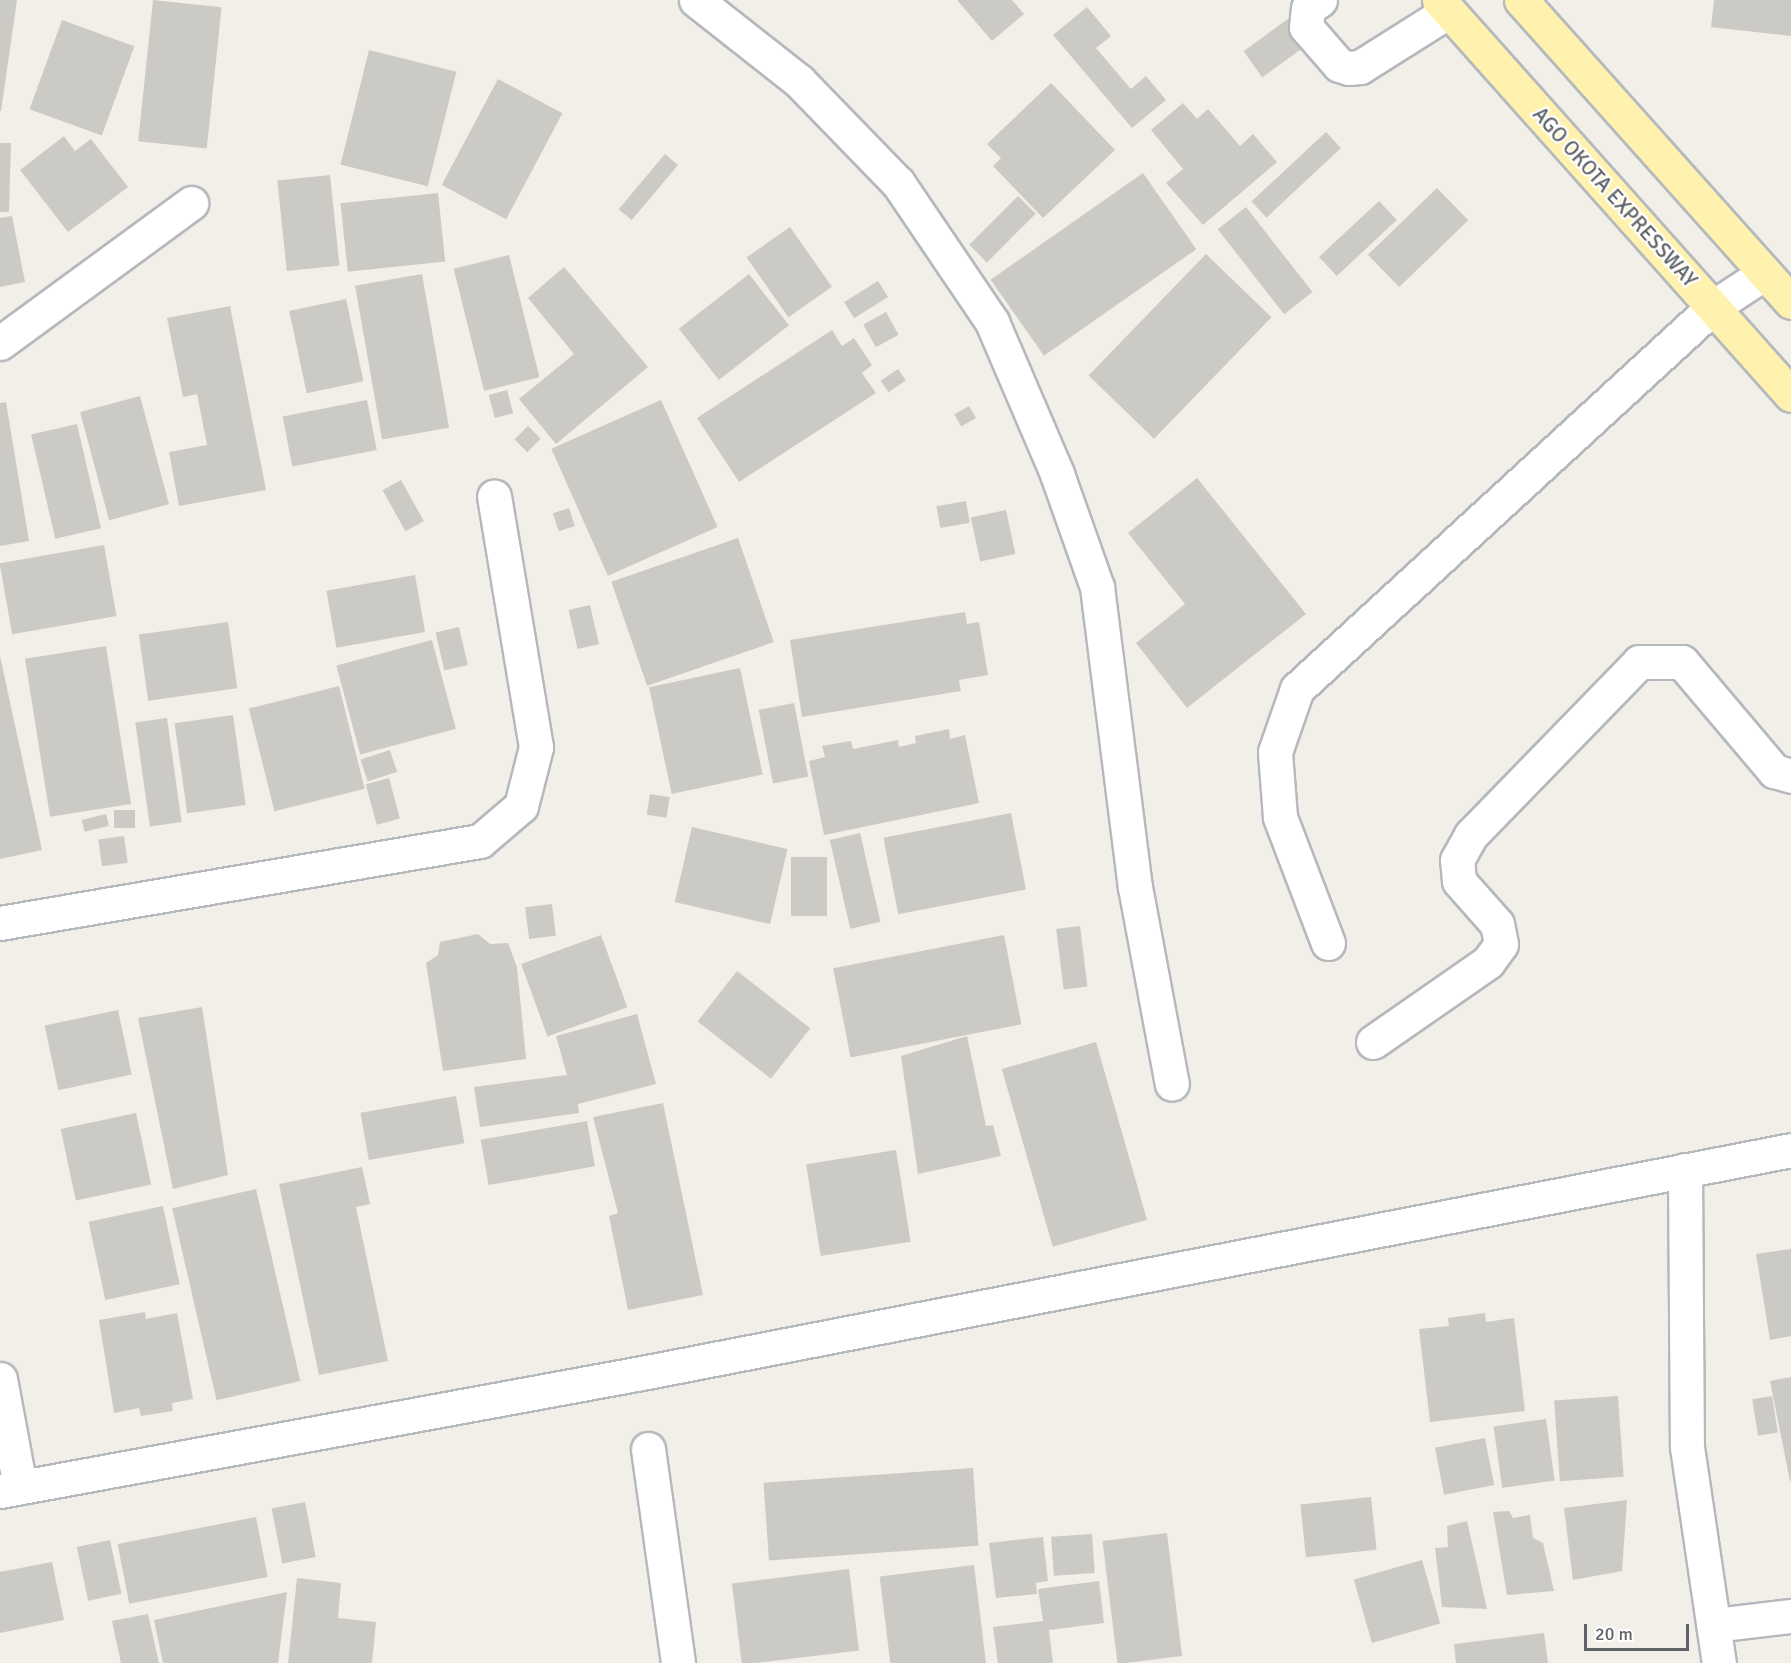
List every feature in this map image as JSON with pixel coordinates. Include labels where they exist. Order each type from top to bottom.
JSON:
[{"type":"main road","points":[[1521,0],[1791,302]]},
{"type":"main road","name":"AGO OKOTA EXPRESSWAY","points":[[1444,6],[1791,395]]},
{"type":"street","points":[[696,0],[799,81],[898,183],[992,322],[1057,474],[1098,587],[1135,887],[1172,1084]]},
{"type":"street","points":[[1320,0],[1308,8],[1306,27],[1339,65],[1349,68],[1360,67],[1444,6]]},
{"type":"street","points":[[0,343],[191,203]]},
{"type":"street","points":[[1328,943],[1280,817],[1275,752],[1298,689],[1713,307],[1765,273]]},
{"type":"street","points":[[0,924],[480,841],[521,806],[536,747],[494,496]]},
{"type":"street","points":[[1373,1042],[1494,953],[1501,944],[1497,924],[1459,881],[1457,860],[1471,835],[1639,662],[1682,662],[1774,771],[1791,776]]},
{"type":"street","points":[[0,1379],[10,1489],[647,1372],[1791,1150]]},
{"type":"street","points":[[1685,1170],[1687,1447],[1719,1663]]},
{"type":"street","points":[[648,1449],[678,1663]]},
{"type":"street","points":[[1715,1624],[1791,1616]]},
{"type":"building","points":[[0,0],[17,0],[1,111],[0,111]]},
{"type":"building","points":[[153,0],[222,7],[207,148],[138,141]]},
{"type":"building","points":[[957,0],[1012,0],[1024,14],[992,41]]},
{"type":"building","points":[[1714,0],[1791,0],[1791,36],[1711,27]]},
{"type":"building","points":[[1087,7],[1111,36],[1096,48],[1131,89],[1146,76],[1166,100],[1132,128],[1053,35]]},
{"type":"building","points":[[1288,19],[1307,45],[1262,77],[1244,51]]},
{"type":"building","points":[[62,20],[134,46],[102,136],[30,109]]},
{"type":"building","points":[[369,50],[456,72],[428,186],[340,164]]},
{"type":"building","points":[[498,79],[562,113],[506,219],[442,185]]},
{"type":"building","points":[[1051,83],[1115,150],[1043,218],[993,166],[1001,158],[987,144]]},
{"type":"building","points":[[1183,103],[1197,119],[1208,109],[1240,146],[1253,134],[1277,162],[1203,225],[1166,183],[1183,169],[1151,130]]},
{"type":"building","points":[[1326,132],[1341,148],[1266,218],[1251,202]]},
{"type":"building","points":[[64,136],[75,151],[91,139],[128,187],[68,232],[20,170]]},
{"type":"building","points":[[0,143],[11,143],[9,212],[0,212]]},
{"type":"building","points":[[665,154],[678,165],[632,220],[619,209]]},
{"type":"building","points":[[1143,173],[1196,249],[1044,356],[991,280]]},
{"type":"building","points":[[330,175],[340,266],[287,271],[277,181]]},
{"type":"building","points":[[1437,188],[1468,220],[1399,287],[1368,255]]},
{"type":"building","points":[[438,193],[445,262],[348,272],[341,203]]},
{"type":"building","points":[[1018,196],[1036,214],[987,262],[969,245]]},
{"type":"building","points":[[1379,201],[1397,220],[1337,276],[1319,257]]},
{"type":"building","points":[[1246,207],[1312,292],[1284,314],[1218,229]]},
{"type":"building","points":[[12,216],[25,282],[0,287],[0,218]]},
{"type":"building","points":[[790,227],[832,287],[788,317],[747,257]]},
{"type":"building","points":[[1206,254],[1271,317],[1154,439],[1089,376]]},
{"type":"building","points":[[509,255],[539,377],[484,391],[454,269]]},
{"type":"building","points":[[564,267],[648,367],[556,444],[519,399],[574,354],[528,298]]},
{"type":"building","points":[[422,274],[449,428],[382,439],[355,286]]},
{"type":"building","points":[[749,274],[789,325],[719,380],[679,329]]},
{"type":"building","points":[[878,281],[888,297],[854,318],[844,302]]},
{"type":"building","points":[[346,299],[363,381],[307,393],[289,311]]},
{"type":"building","points":[[230,306],[266,490],[179,506],[169,452],[207,445],[197,394],[183,397],[167,318]]},
{"type":"building","points":[[886,312],[899,335],[876,347],[863,325]]},
{"type":"building","points":[[832,330],[842,346],[854,338],[872,365],[862,373],[876,393],[739,482],[697,418]]},
{"type":"building","points":[[898,369],[906,381],[888,392],[881,381]]},
{"type":"building","points":[[507,390],[513,413],[495,418],[489,395]]},
{"type":"building","points":[[140,396],[169,504],[109,520],[80,412]]},
{"type":"building","points":[[367,400],[377,450],[292,466],[283,416]]},
{"type":"building","points":[[661,400],[718,527],[608,576],[551,449]]},
{"type":"building","points":[[6,402],[29,541],[0,546],[0,403]]},
{"type":"building","points":[[969,406],[976,418],[961,427],[954,414]]},
{"type":"building","points":[[77,424],[101,528],[55,539],[31,435]]},
{"type":"building","points":[[528,426],[541,439],[527,452],[515,439]]},
{"type":"building","points":[[1197,478],[1306,614],[1187,708],[1136,643],[1185,604],[1128,533]]},
{"type":"building","points":[[401,480],[424,521],[405,531],[383,490]]},
{"type":"building","points":[[966,501],[970,523],[940,528],[936,506]]},
{"type":"building","points":[[569,508],[575,526],[559,531],[553,513]]},
{"type":"building","points":[[1006,510],[1015,554],[980,562],[971,517]]},
{"type":"building","points":[[738,538],[774,642],[647,686],[611,582]]},
{"type":"building","points":[[104,545],[117,616],[12,634],[0,563]]},
{"type":"building","points":[[415,575],[425,632],[336,648],[326,591]]},
{"type":"building","points":[[590,605],[599,644],[578,649],[569,610]]},
{"type":"building","points":[[965,612],[967,624],[979,622],[988,675],[959,680],[961,691],[802,717],[790,640]]},
{"type":"building","points":[[228,622],[237,688],[148,701],[139,635]]},
{"type":"building","points":[[459,627],[468,665],[444,670],[436,632]]},
{"type":"building","points":[[432,640],[456,729],[360,754],[336,666]]},
{"type":"building","points":[[106,646],[131,804],[50,817],[25,659]]},
{"type":"building","points":[[0,656],[42,850],[0,859]]},
{"type":"building","points":[[740,668],[763,775],[672,794],[649,687]]},
{"type":"building","points":[[339,686],[365,789],[274,811],[249,708]]},
{"type":"building","points":[[794,703],[808,777],[773,783],[759,710]]},
{"type":"building","points":[[233,715],[246,805],[187,813],[175,723]]},
{"type":"building","points":[[167,718],[182,822],[150,826],[135,722]]},
{"type":"building","points":[[949,729],[950,739],[965,735],[979,803],[824,835],[809,761],[825,757],[822,746],[851,741],[853,749],[898,740],[899,747],[916,743],[915,736]]},
{"type":"building","points":[[390,750],[397,772],[368,781],[361,760]]},
{"type":"building","points":[[389,778],[400,819],[377,825],[366,784]]},
{"type":"building","points":[[650,794],[670,797],[666,818],[647,815]]},
{"type":"building","points":[[114,810],[135,810],[135,828],[114,828]]},
{"type":"building","points":[[1011,813],[1026,890],[898,914],[883,838]]},
{"type":"building","points":[[106,814],[109,826],[85,832],[82,820]]},
{"type":"building","points":[[692,827],[787,849],[770,924],[675,902]]},
{"type":"building","points":[[860,833],[880,922],[850,929],[830,840]]},
{"type":"building","points":[[124,836],[128,863],[102,866],[98,840]]},
{"type":"building","points":[[791,857],[827,857],[827,916],[791,916]]},
{"type":"building","points":[[552,904],[556,936],[529,939],[525,907]]},
{"type":"building","points":[[1080,926],[1087,987],[1064,989],[1056,929]]},
{"type":"building","points":[[478,934],[490,944],[508,943],[517,967],[526,1059],[443,1071],[426,963],[438,955],[440,942]]},
{"type":"building","points":[[601,935],[627,1007],[547,1036],[521,964]]},
{"type":"building","points":[[1004,935],[1021,1024],[851,1058],[833,968]]},
{"type":"building","points":[[737,971],[810,1028],[771,1079],[698,1021]]},
{"type":"building","points":[[202,1007],[228,1175],[173,1189],[138,1018]]},
{"type":"building","points":[[118,1010],[132,1075],[58,1090],[45,1026]]},
{"type":"building","points":[[637,1014],[656,1084],[578,1104],[579,1113],[480,1127],[474,1087],[567,1075],[556,1036]]},
{"type":"building","points":[[967,1036],[986,1126],[993,1125],[1001,1156],[918,1174],[901,1056]]},
{"type":"building","points":[[1096,1042],[1147,1220],[1053,1247],[1002,1069]]},
{"type":"building","points":[[456,1096],[464,1143],[369,1160],[360,1113]]},
{"type":"building","points":[[663,1103],[703,1295],[628,1310],[609,1216],[618,1213],[593,1117]]},
{"type":"building","points":[[136,1113],[151,1184],[76,1200],[61,1129]]},
{"type":"building","points":[[587,1121],[595,1166],[489,1185],[481,1140]]},
{"type":"building","points":[[896,1150],[911,1242],[821,1256],[806,1164]]},
{"type":"building","points":[[362,1167],[370,1204],[356,1207],[388,1361],[319,1375],[279,1184]]},
{"type":"building","points":[[256,1189],[300,1381],[217,1400],[172,1208]]},
{"type":"building","points":[[163,1206],[180,1284],[105,1300],[89,1222]]},
{"type":"building","points":[[1791,1249],[1791,1336],[1770,1340],[1756,1254]]},
{"type":"building","points":[[145,1312],[146,1319],[177,1313],[193,1399],[172,1403],[173,1411],[141,1416],[139,1408],[114,1413],[99,1320]]},
{"type":"building","points":[[1485,1313],[1486,1322],[1514,1318],[1525,1411],[1430,1422],[1419,1329],[1449,1326],[1448,1318]]},
{"type":"building","points":[[1791,1377],[1791,1481],[1790,1481],[1770,1381]]},
{"type":"building","points":[[1618,1396],[1624,1477],[1560,1481],[1554,1400]]},
{"type":"building","points":[[1772,1396],[1778,1433],[1758,1436],[1752,1399]]},
{"type":"building","points":[[1546,1419],[1555,1480],[1502,1488],[1494,1426]]},
{"type":"building","points":[[1485,1438],[1494,1485],[1444,1495],[1435,1448]]},
{"type":"building","points":[[973,1468],[978,1546],[769,1560],[764,1483]]},
{"type":"building","points":[[1371,1497],[1377,1550],[1306,1557],[1300,1504]]},
{"type":"building","points":[[1627,1500],[1622,1571],[1573,1580],[1564,1508]]},
{"type":"building","points":[[305,1502],[316,1557],[282,1563],[272,1508]]},
{"type":"building","points":[[1509,1511],[1513,1518],[1530,1515],[1533,1538],[1543,1543],[1554,1591],[1507,1595],[1493,1512]]},
{"type":"building","points":[[256,1517],[268,1577],[129,1604],[118,1544]]},
{"type":"building","points":[[1467,1521],[1487,1609],[1442,1607],[1435,1548],[1448,1547],[1447,1526]]},
{"type":"building","points":[[1167,1533],[1182,1656],[1117,1663],[1102,1541]]},
{"type":"building","points":[[1092,1534],[1095,1573],[1054,1576],[1051,1537]]},
{"type":"building","points":[[1043,1537],[1048,1581],[1036,1583],[1037,1594],[996,1598],[989,1543]]},
{"type":"building","points":[[110,1540],[121,1594],[88,1601],[77,1547]]},
{"type":"building","points":[[1422,1560],[1440,1623],[1372,1643],[1354,1580]]},
{"type":"building","points":[[52,1562],[64,1620],[0,1633],[0,1572]]},
{"type":"building","points":[[974,1565],[986,1663],[890,1663],[880,1577]]},
{"type":"building","points":[[849,1569],[859,1650],[742,1663],[732,1583]]},
{"type":"building","points":[[297,1578],[341,1583],[338,1618],[376,1622],[372,1663],[288,1663]]},
{"type":"building","points":[[1099,1581],[1104,1623],[1049,1630],[1053,1663],[998,1663],[993,1627],[1043,1621],[1038,1589]]},
{"type":"building","points":[[287,1592],[278,1663],[163,1663],[154,1620]]},
{"type":"building","points":[[148,1614],[159,1663],[121,1663],[112,1621]]},
{"type":"building","points":[[1544,1633],[1548,1663],[1456,1663],[1454,1644]]}]
